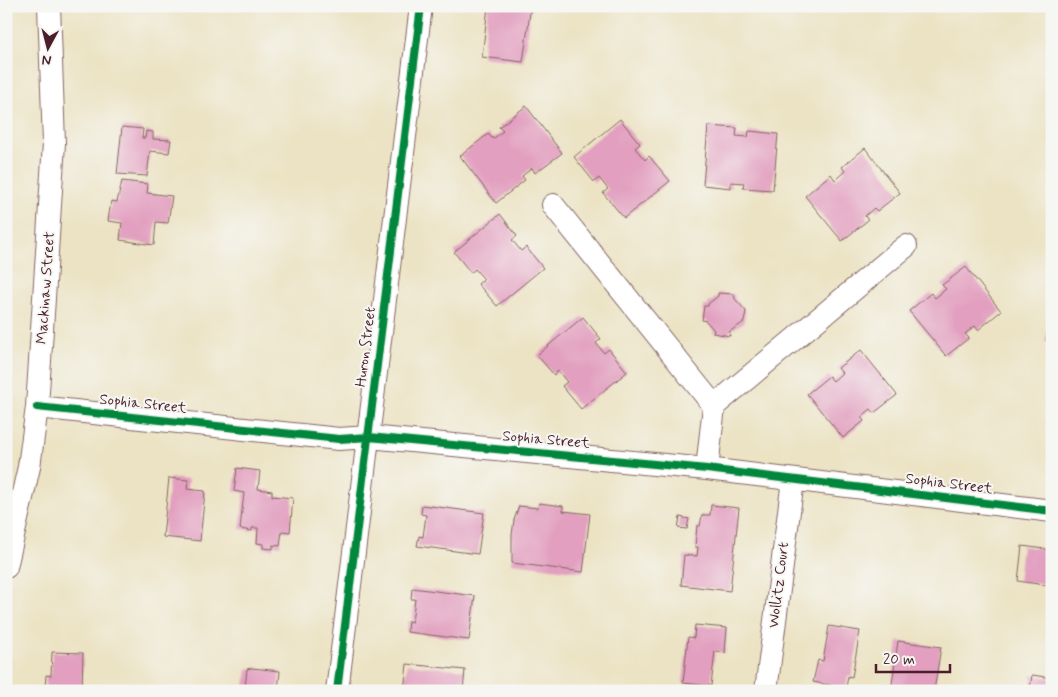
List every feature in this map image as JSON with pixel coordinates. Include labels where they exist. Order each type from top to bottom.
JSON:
[{"type":"street","name":"Mackinaw Street","points":[[6,567],[29,467],[38,407],[54,143],[48,6]]},
{"type":"street","name":"Huron Street","points":[[338,691],[421,6]]},
{"type":"street","points":[[553,205],[714,406]]},
{"type":"street","points":[[707,469],[714,406],[906,246]]},
{"type":"street","name":"Sophia Street","points":[[38,407],[339,439],[368,437],[707,469],[1052,511]]},
{"type":"street","name":"Wollitz Court","points":[[766,691],[793,480]]},
{"type":"building","points":[[488,6],[531,6],[523,62],[482,57]]},
{"type":"building","points":[[526,106],[562,153],[535,173],[532,168],[522,176],[525,180],[496,203],[460,156],[488,134],[493,139],[503,131],[499,127]]},
{"type":"building","points":[[620,119],[640,144],[635,148],[645,160],[649,156],[670,181],[624,218],[603,193],[608,189],[599,178],[594,182],[574,157]]},
{"type":"building","points":[[708,126],[737,128],[736,136],[748,137],[749,131],[778,134],[773,190],[743,188],[744,183],[731,182],[731,188],[703,185]]},
{"type":"building","points":[[122,127],[143,129],[142,138],[145,138],[146,131],[153,132],[153,139],[171,140],[169,153],[150,151],[147,176],[117,174]]},
{"type":"building","points":[[865,148],[900,193],[877,211],[874,208],[865,216],[868,220],[842,241],[805,196],[831,174],[835,180],[845,171],[842,167]]},
{"type":"building","points":[[122,181],[148,184],[147,193],[172,196],[168,223],[156,222],[154,245],[120,240],[122,223],[108,221],[111,201],[117,202]]},
{"type":"building","points":[[500,214],[517,236],[512,240],[521,251],[526,247],[543,268],[497,306],[478,284],[484,279],[475,269],[471,273],[454,252]]},
{"type":"building","points":[[966,267],[1001,311],[978,330],[975,326],[965,334],[969,338],[946,356],[909,311],[931,293],[935,298],[946,289],[942,285]]},
{"type":"building","points":[[718,293],[734,294],[735,299],[746,311],[744,322],[729,332],[730,336],[713,333],[714,330],[706,321],[702,320],[704,306],[708,306],[718,296]]},
{"type":"building","points":[[1049,315],[1052,315],[1052,342],[1046,341]]},
{"type":"building","points":[[583,317],[601,339],[596,343],[604,353],[609,349],[627,372],[581,409],[562,386],[567,382],[558,371],[554,375],[537,355]]},
{"type":"building","points":[[861,350],[897,395],[874,413],[871,409],[861,417],[864,421],[843,438],[807,394],[829,376],[833,381],[842,373],[838,368]]},
{"type":"building","points":[[237,468],[260,471],[258,489],[272,491],[272,496],[293,498],[290,532],[282,531],[280,546],[273,545],[273,549],[263,548],[263,544],[257,543],[258,528],[252,528],[252,531],[240,529],[244,493],[234,491]]},
{"type":"building","points":[[169,478],[188,480],[187,489],[205,491],[200,541],[163,537]]},
{"type":"building","points":[[539,503],[563,506],[563,511],[590,514],[583,572],[512,563],[512,535],[514,520],[519,506],[538,508]]},
{"type":"building","points":[[422,505],[484,513],[478,554],[417,546],[419,536],[423,537],[426,515],[421,514]]},
{"type":"building","points":[[711,505],[739,508],[730,591],[681,585],[684,555],[697,556],[698,547],[695,547],[697,526],[700,526],[702,515],[710,515]]},
{"type":"building","points":[[680,517],[689,519],[687,529],[678,528]]},
{"type":"building","points":[[1022,546],[1052,550],[1052,586],[1018,581]]},
{"type":"building","points":[[412,588],[475,596],[469,640],[407,632],[408,621],[412,622],[415,599],[411,599]]},
{"type":"building","points":[[695,625],[727,628],[725,653],[715,651],[711,686],[683,683],[688,637],[694,638]]},
{"type":"building","points":[[829,626],[860,631],[852,677],[848,676],[846,688],[813,682],[818,660],[823,661]]},
{"type":"building","points":[[898,641],[941,647],[934,691],[891,691]]},
{"type":"building","points":[[52,652],[83,653],[82,691],[50,691],[50,689],[45,689],[46,675],[51,676]]},
{"type":"building","points":[[407,664],[465,670],[463,691],[404,691]]},
{"type":"building","points":[[247,669],[280,671],[278,691],[228,691],[228,686],[245,688]]},
{"type":"building","points":[[1032,675],[1052,678],[1052,691],[1009,691],[1009,687],[1030,689]]},
{"type":"cycle path","points":[[337,691],[421,6]]},
{"type":"cycle path","points":[[37,407],[339,439],[369,437],[707,469],[1052,511]]}]
